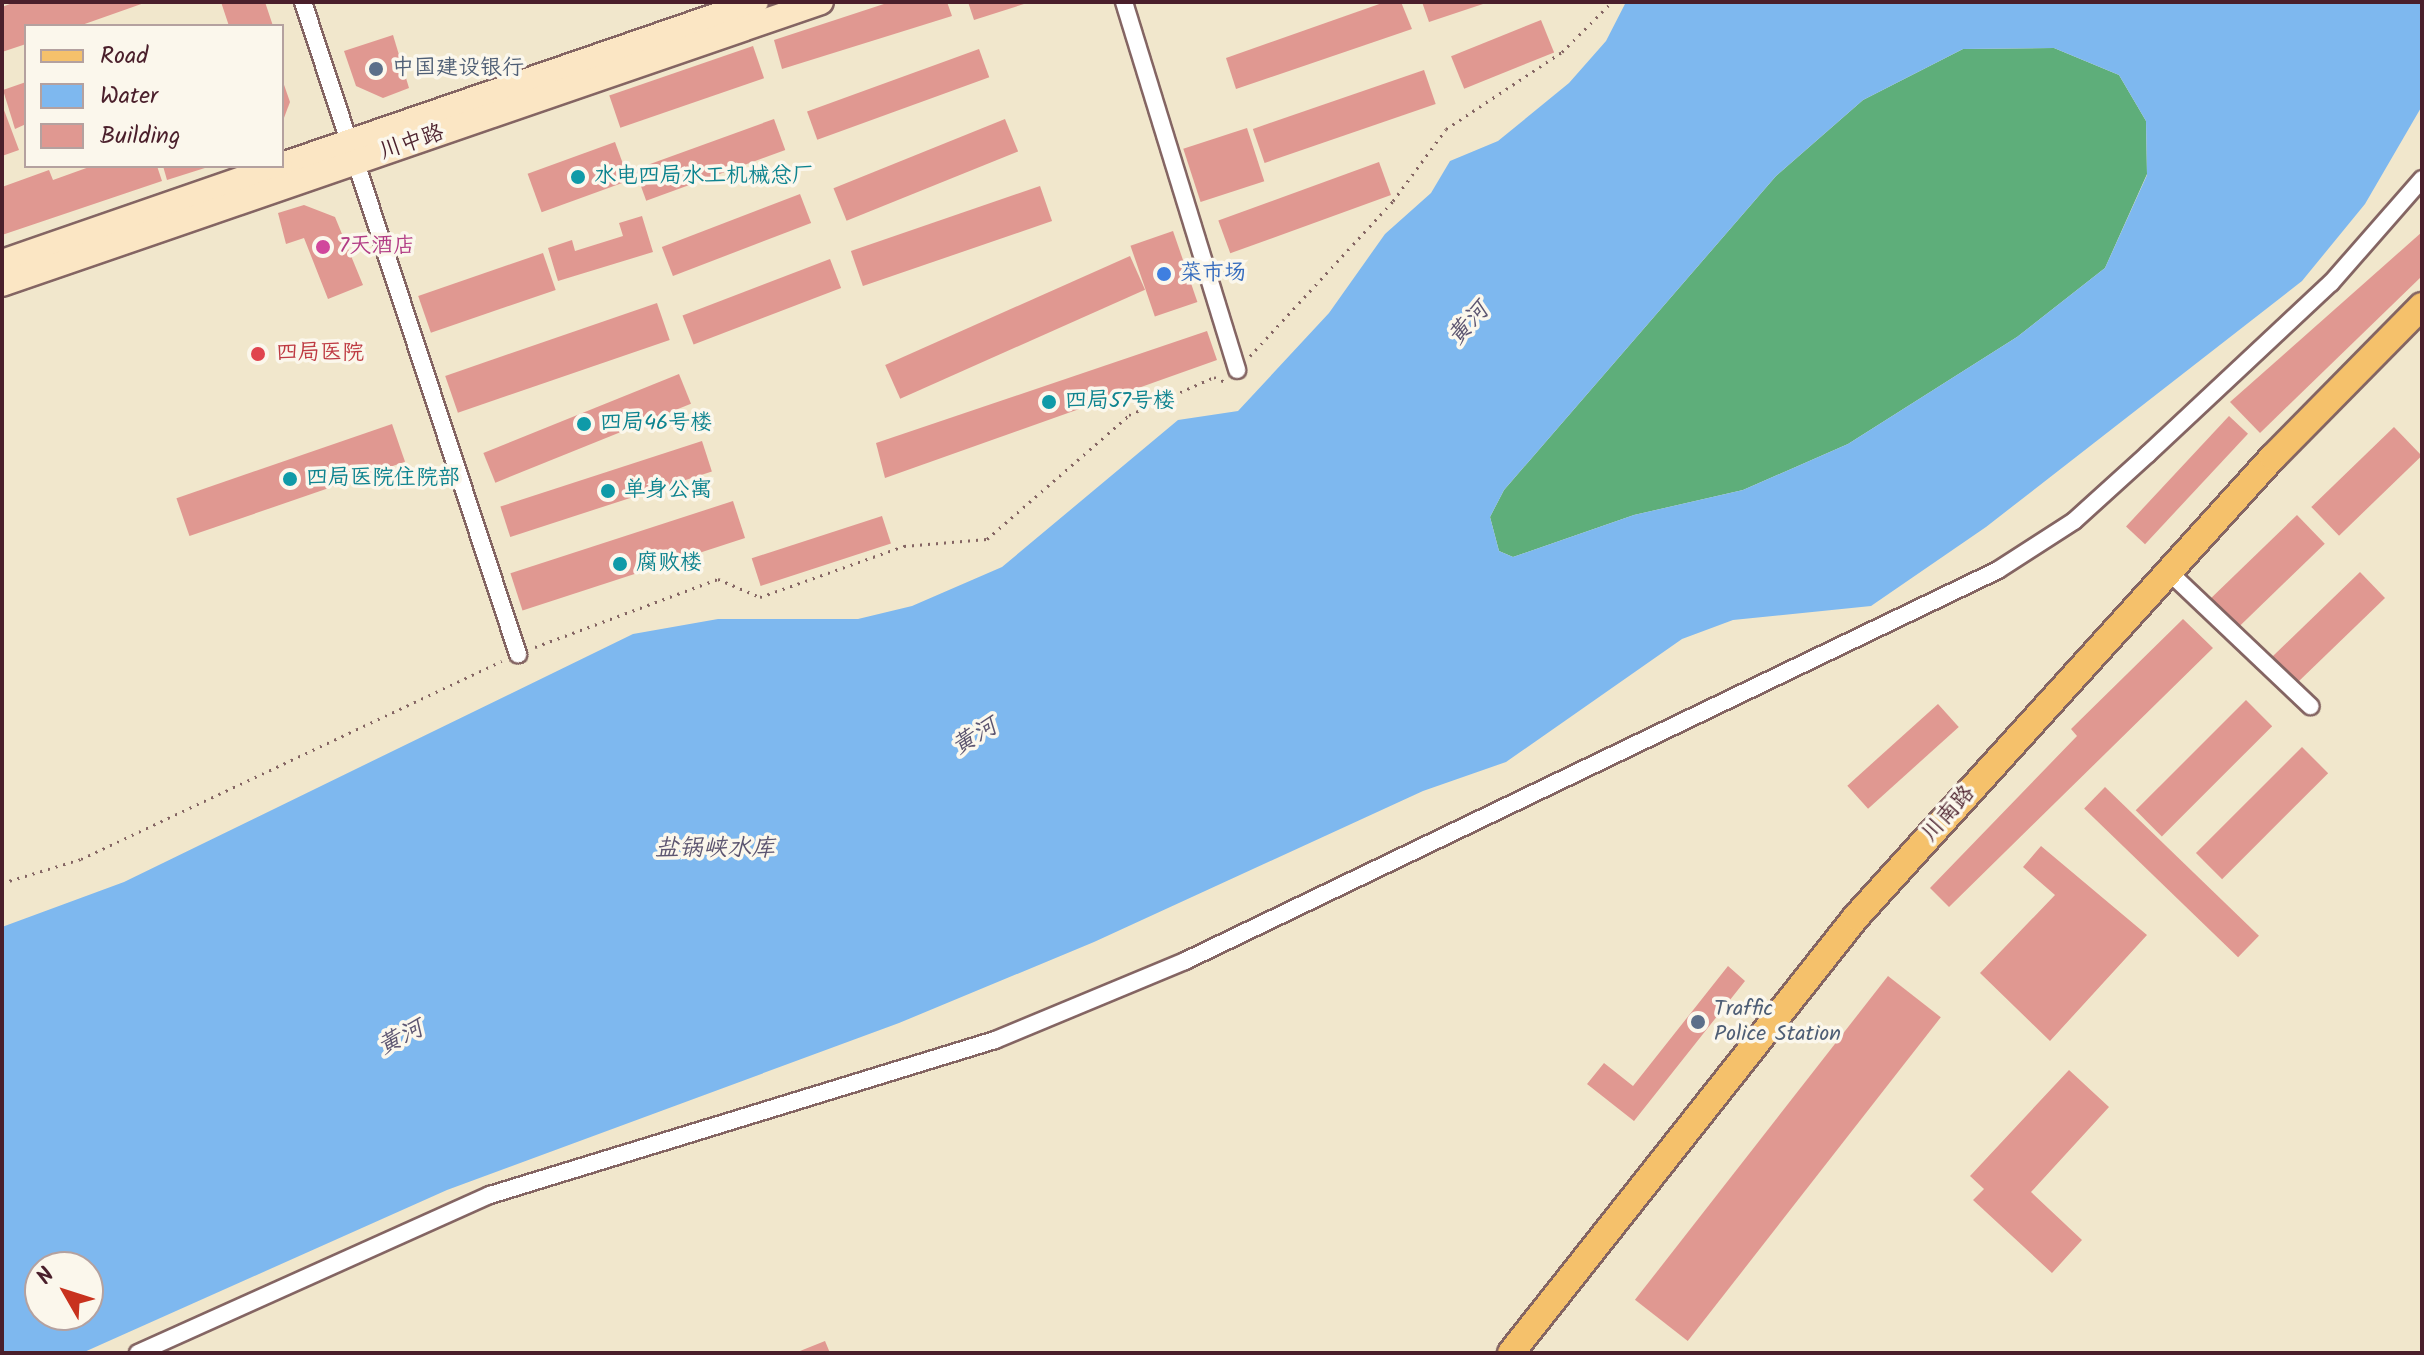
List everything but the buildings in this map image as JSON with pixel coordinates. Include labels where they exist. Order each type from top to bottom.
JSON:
[{"type":"main road","name":"川南路","points":[[1511,1353],[1856,917],[2169,572],[2422,306]]},
{"type":"street","points":[[303,2],[518,654]]},
{"type":"street","name":"川中路","points":[[2,284],[756,2]]},
{"type":"street","name":"川中路","points":[[284,165],[354,152],[821,2]]},
{"type":"street","points":[[1124,2],[1237,370]]},
{"type":"street","name":"川中路","points":[[2,262],[275,168]]},
{"type":"street","points":[[138,1353],[490,1195],[995,1040],[1171,967],[1998,570],[2074,521],[2148,454],[2331,283],[2422,179]]},
{"type":"street","points":[[2169,572],[2310,706]]},
{"type":"path","points":[[2,883],[81,859],[518,654],[718,579],[760,597],[904,546],[987,539],[1129,415],[1214,377],[1224,384],[1393,201],[1446,129],[1562,52],[1612,2]]},
{"type":"green space","points":[[2054,48],[2119,75],[2146,121],[2147,174],[2105,268],[2017,337],[1848,444],[1743,490],[1634,515],[1513,557],[1499,551],[1490,517],[1504,490],[1776,176],[1863,100],[1963,49]]},
{"type":"water","name":"盐锅峡水库","points":[[1626,2],[2422,2],[2422,106],[2365,204],[2302,281],[1986,527],[1871,606],[1733,620],[1682,639],[1506,762],[1423,791],[1094,942],[899,1023],[447,1190],[82,1353],[2,1353],[2,927],[124,882],[633,634],[718,619],[858,619],[912,606],[1002,567],[1178,420],[1238,411],[1329,313],[1385,234],[1431,193],[1450,161],[1498,141],[1569,83],[1606,41]],"holes":[[[2054,48],[2119,75],[2146,121],[2147,175],[2105,268],[2017,337],[1848,444],[1743,490],[1634,515],[1513,557],[1499,551],[1490,517],[1504,490],[1776,176],[1863,100],[1963,49]]]},
{"type":"place","name":"中国建设银行","points":[[376,69]]},
{"type":"place","name":"水电四局水工机械总厂","points":[[578,177]]},
{"type":"place","name":"7天酒店","points":[[323,247]]},
{"type":"place","name":"菜市场","points":[[1164,274]]},
{"type":"place","name":"四局医院","points":[[258,354]]},
{"type":"place","name":"四局57号楼","points":[[1049,402]]},
{"type":"place","name":"四局46号楼","points":[[584,424]]},
{"type":"place","name":"四局医院住院部","points":[[290,479]]},
{"type":"place","name":"单身公寓","points":[[608,491]]},
{"type":"place","name":"腐败楼","points":[[620,564]]},
{"type":"place","name":"Traffic Police Station","points":[[1698,1022]]},
{"type":"water label","name":"黄河","points":[[1469,324]]},
{"type":"water label","name":"黄河","points":[[975,737]]},
{"type":"water label","name":"黄河","points":[[401,1038]]}]
